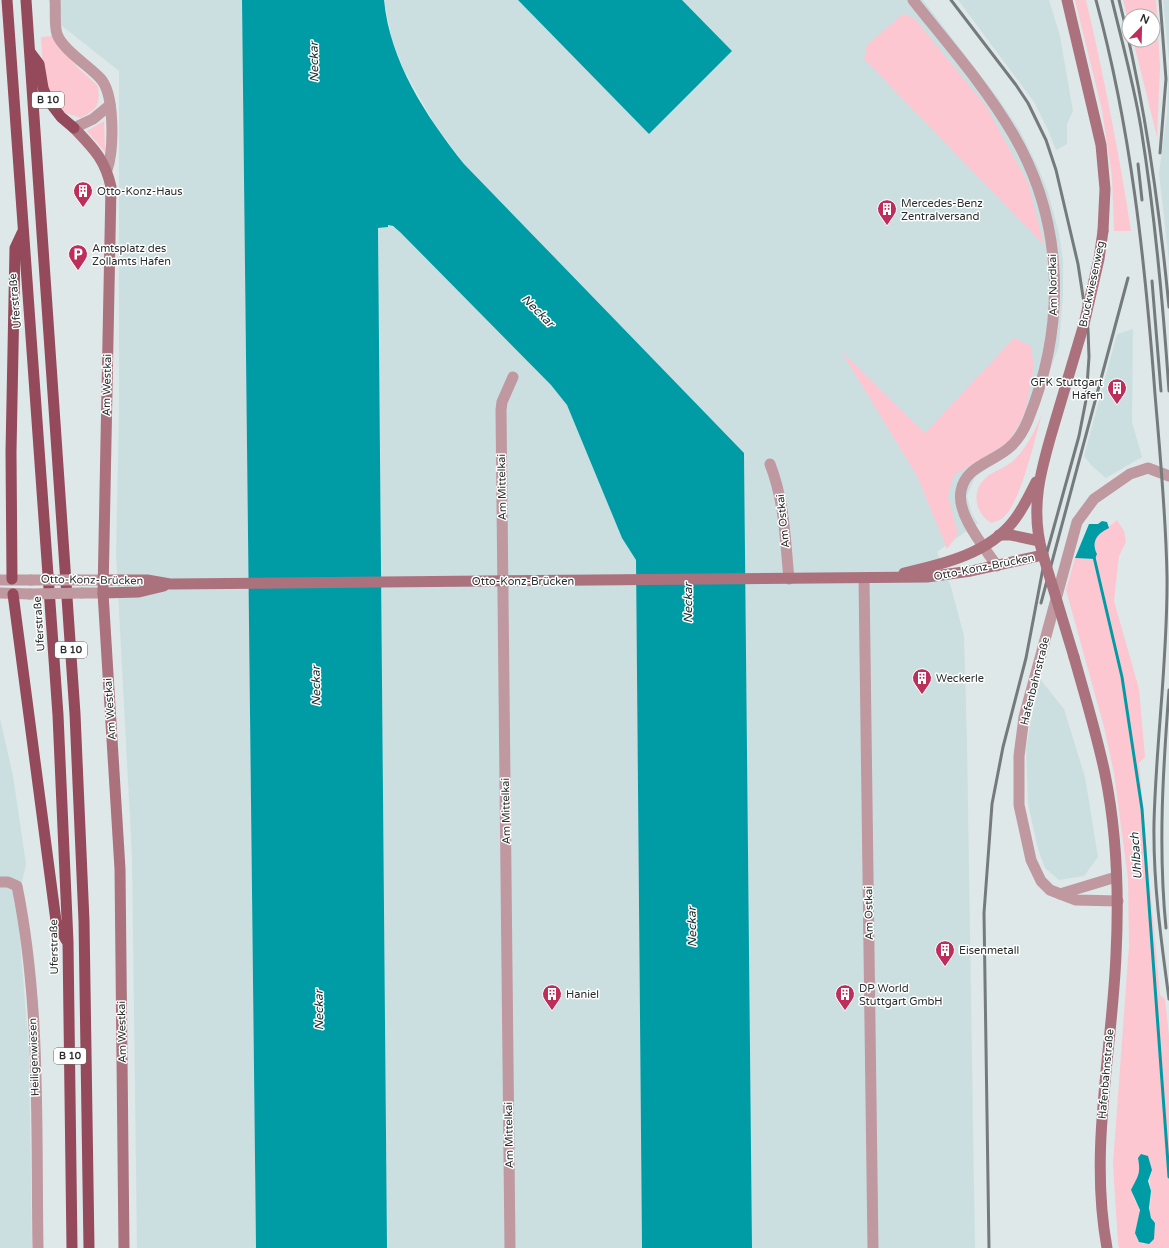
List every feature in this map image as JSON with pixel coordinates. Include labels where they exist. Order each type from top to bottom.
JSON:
[{"type":"highway","name":"Uferstraße","points":[[7,0],[22,232],[35,380],[58,715],[68,942],[72,1248]]},
{"type":"highway","name":"B 10","points":[[26,0],[76,721],[84,920],[89,1248]]},
{"type":"highway","name":"B 10","points":[[30,52],[39,64],[43,88],[48,100],[62,117],[74,128]]},
{"type":"highway","name":"B 10","points":[[12,579],[11,452],[15,248],[22,232]]},
{"type":"highway","name":"B 10","points":[[13,594],[56,921],[68,942]]},
{"type":"main road","name":"Bruckwiesenweg","points":[[1039,541],[1036,518],[1039,477],[1084,324],[1099,259],[1103,231],[1104,189],[1100,145],[1067,0]]},
{"type":"main road","name":"Am Westkai","points":[[74,128],[92,147],[107,170],[111,186],[103,593],[115,767],[120,869],[124,1248]]},
{"type":"main road","name":"Otto-Konz-Brücken","points":[[876,578],[932,566],[984,546],[999,535],[1022,509],[1039,477]]},
{"type":"main road","name":"Otto-Konz-Brücken","points":[[999,535],[1011,534],[1039,541]]},
{"type":"main road","name":"Hafenbahnstraße","points":[[1039,541],[1095,730],[1105,775],[1113,825],[1118,901],[1116,956],[1103,1103],[1101,1158],[1101,1201],[1107,1248]]},
{"type":"main road","name":"Otto-Konz-Brücken","points":[[103,580],[147,580],[170,584],[212,584],[770,580],[936,577],[996,566],[1043,555]]},
{"type":"main road","name":"Otto-Konz-Brücken","points":[[103,593],[139,592],[170,584]]},
{"type":"street","name":"Am Westkai","points":[[55,0],[57,34],[68,48],[107,86],[110,105],[112,158],[107,170]]},
{"type":"street","name":"Am Nordkai","points":[[913,0],[986,93],[1013,133],[1036,181],[1048,223],[1052,244],[1055,292],[1051,343],[1033,407],[1025,427],[1015,443],[1006,451],[974,469],[966,478],[960,496],[965,516],[996,566]]},
{"type":"street","points":[[74,128],[93,120],[110,105]]},
{"type":"street","name":"Am Mittelkai","points":[[510,1248],[501,410],[502,402],[513,377]]},
{"type":"street","name":"Am Ostkai","points":[[770,464],[779,487],[783,510],[789,579]]},
{"type":"street","name":"Hafenbahnstraße","points":[[1118,901],[1076,900],[1050,890],[1041,881],[1031,860],[1024,836],[1019,805],[1019,756],[1024,717],[1077,522],[1094,499],[1130,474],[1148,468],[1169,476]]},
{"type":"street","name":"Am Ostkai","points":[[864,578],[873,1248]]},
{"type":"street","points":[[12,579],[13,594]]},
{"type":"street","name":"Otto-Konz-Brücken","points":[[0,580],[103,580]]},
{"type":"street","name":"Otto-Konz-Brücken","points":[[0,593],[103,593]]},
{"type":"street","points":[[1060,894],[1116,878]]},
{"type":"street","name":"Heiligenwiesen","points":[[0,882],[8,882],[17,886],[25,926],[35,1052],[38,1248]]},
{"type":"shaded area","points":[[50,0],[242,0],[256,1248],[137,1248],[132,857],[116,554],[119,411],[119,71],[52,18]]},
{"type":"shaded area","points":[[384,0],[518,0],[649,134],[732,51],[682,0],[923,0],[998,98],[1020,131],[1036,163],[1047,189],[1059,233],[1063,261],[1063,296],[1059,346],[1027,433],[1015,449],[975,477],[967,496],[972,514],[978,523],[937,552],[951,587],[964,636],[975,1248],[752,1248],[744,453],[464,164],[434,123],[404,70],[392,40]]},
{"type":"shaded area","points":[[958,0],[1049,0],[1060,36],[1073,111],[1067,124],[1067,144],[1056,150],[1034,102]]},
{"type":"shaded area","points":[[1075,0],[1086,0],[1111,115],[1131,231],[1114,231],[1112,176],[1102,110]]},
{"type":"shaded area","points":[[1123,0],[1156,0],[1156,8],[1125,8]]},
{"type":"shaded area","points":[[1163,0],[1169,0],[1169,62]]},
{"type":"shaded area","points":[[903,14],[914,18],[986,106],[1028,183],[1044,245],[864,59],[867,45]]},
{"type":"shaded area","points":[[53,36],[76,66],[98,86],[99,98],[97,106],[81,118],[63,112],[49,92],[43,65],[41,37]]},
{"type":"shaded area","points":[[1135,48],[1159,48],[1160,68],[1157,137]]},
{"type":"shaded area","points":[[1169,62],[1169,262],[1159,173],[1167,114]]},
{"type":"shaded area","points":[[104,121],[105,152],[87,131]]},
{"type":"shaded area","points":[[388,225],[397,229],[551,385],[567,405],[622,538],[636,560],[642,1248],[387,1248],[378,228],[387,227]]},
{"type":"shaded area","points":[[1133,329],[1132,422],[1142,457],[1106,478],[1092,466],[1084,456],[1117,334]]},
{"type":"shaded area","points":[[1014,338],[1031,346],[1034,368],[1024,415],[1009,442],[954,475],[948,496],[958,534],[947,549],[917,476],[841,351],[925,433]]},
{"type":"shaded area","points":[[1042,414],[1026,472],[1014,502],[1007,513],[1000,520],[991,523],[985,518],[978,506],[976,499],[979,486],[989,475],[1007,465],[1018,456],[1030,439]]},
{"type":"shaded area","points":[[1117,520],[1124,531],[1126,542],[1119,556],[1114,601],[1139,689],[1145,757],[1139,763],[1160,995],[1165,999],[1169,1036],[1169,1248],[1119,1248],[1118,1243],[1113,1164],[1129,945],[1128,879],[1114,773],[1104,727],[1066,590],[1075,558],[1095,559],[1097,554],[1095,547],[1096,538]],"holes":[[[1139,1166],[1152,1170],[1150,1179],[1150,1212],[1155,1223],[1144,1244],[1139,1242],[1136,1234],[1139,1209],[1134,1199],[1133,1191],[1139,1174]]]},
{"type":"shaded area","points":[[1040,679],[1064,709],[1085,777],[1098,857],[1084,876],[1059,880],[1045,868],[1038,849],[1028,804],[1026,749]]},
{"type":"shaded area","points":[[0,718],[13,776],[26,864],[17,904],[29,1050],[32,1248],[0,1248]]},
{"type":"water","name":"Neckar","points":[[242,0],[384,0],[394,45],[412,87],[436,127],[464,164],[744,453],[752,1248],[642,1248],[636,560],[622,538],[567,405],[551,385],[400,232],[393,226],[388,225],[388,227],[378,228],[387,1248],[256,1248]]},
{"type":"water","points":[[518,0],[682,0],[732,51],[649,134]]},
{"type":"water","points":[[1102,521],[1107,522],[1109,528],[1096,538],[1095,549],[1097,554],[1095,559],[1075,558],[1089,524],[1098,524]]},
{"type":"water","points":[[1141,1154],[1148,1156],[1152,1170],[1148,1181],[1151,1191],[1149,1208],[1151,1218],[1155,1223],[1154,1239],[1149,1244],[1139,1242],[1135,1233],[1140,1210],[1131,1190],[1138,1175],[1138,1158]]},
{"type":"waterway","name":"Uhlbach","points":[[1094,557],[1122,677],[1142,809],[1169,1177]]},
{"type":"railway","points":[[951,0],[1016,85],[1028,103],[1046,140],[1056,170],[1078,264],[1088,329],[1089,357],[1086,400],[1079,436],[1044,563],[1026,658],[1003,747],[992,804],[984,913],[989,1248]]},
{"type":"railway","points":[[1096,0],[1119,97],[1135,196],[1151,344],[1162,485],[1167,576],[1167,607],[1155,792],[1154,845],[1158,911],[1169,999]]},
{"type":"railway","points":[[1112,0],[1135,96],[1146,161],[1158,259],[1169,391]]},
{"type":"railway","points":[[1119,0],[1144,114],[1156,191],[1169,307]]},
{"type":"railway","points":[[1160,0],[1166,79],[1160,153]]},
{"type":"railway","points":[[1138,164],[1142,200]]},
{"type":"railway","points":[[1041,603],[1128,278]]},
{"type":"railway","points":[[1152,281],[1161,391]]},
{"type":"railway","points":[[1166,928],[1162,868],[1162,809],[1169,690]]},
{"type":"place","name":"Otto-Konz-Haus","points":[[83,208]]},
{"type":"place","name":"Mercedes-Benz Zentralversand","points":[[887,226]]},
{"type":"place","name":"Amtsplatz des Zollamts Hafen","points":[[78,271]]},
{"type":"place","name":"GFK Stuttgart Hafen","points":[[1117,405]]},
{"type":"place","name":"Weckerle","points":[[922,695]]},
{"type":"place","name":"Eisenmetall","points":[[945,967]]},
{"type":"place","name":"Haniel","points":[[552,1011]]},
{"type":"place","name":"DP World Stuttgart GmbH","points":[[845,1011]]}]
